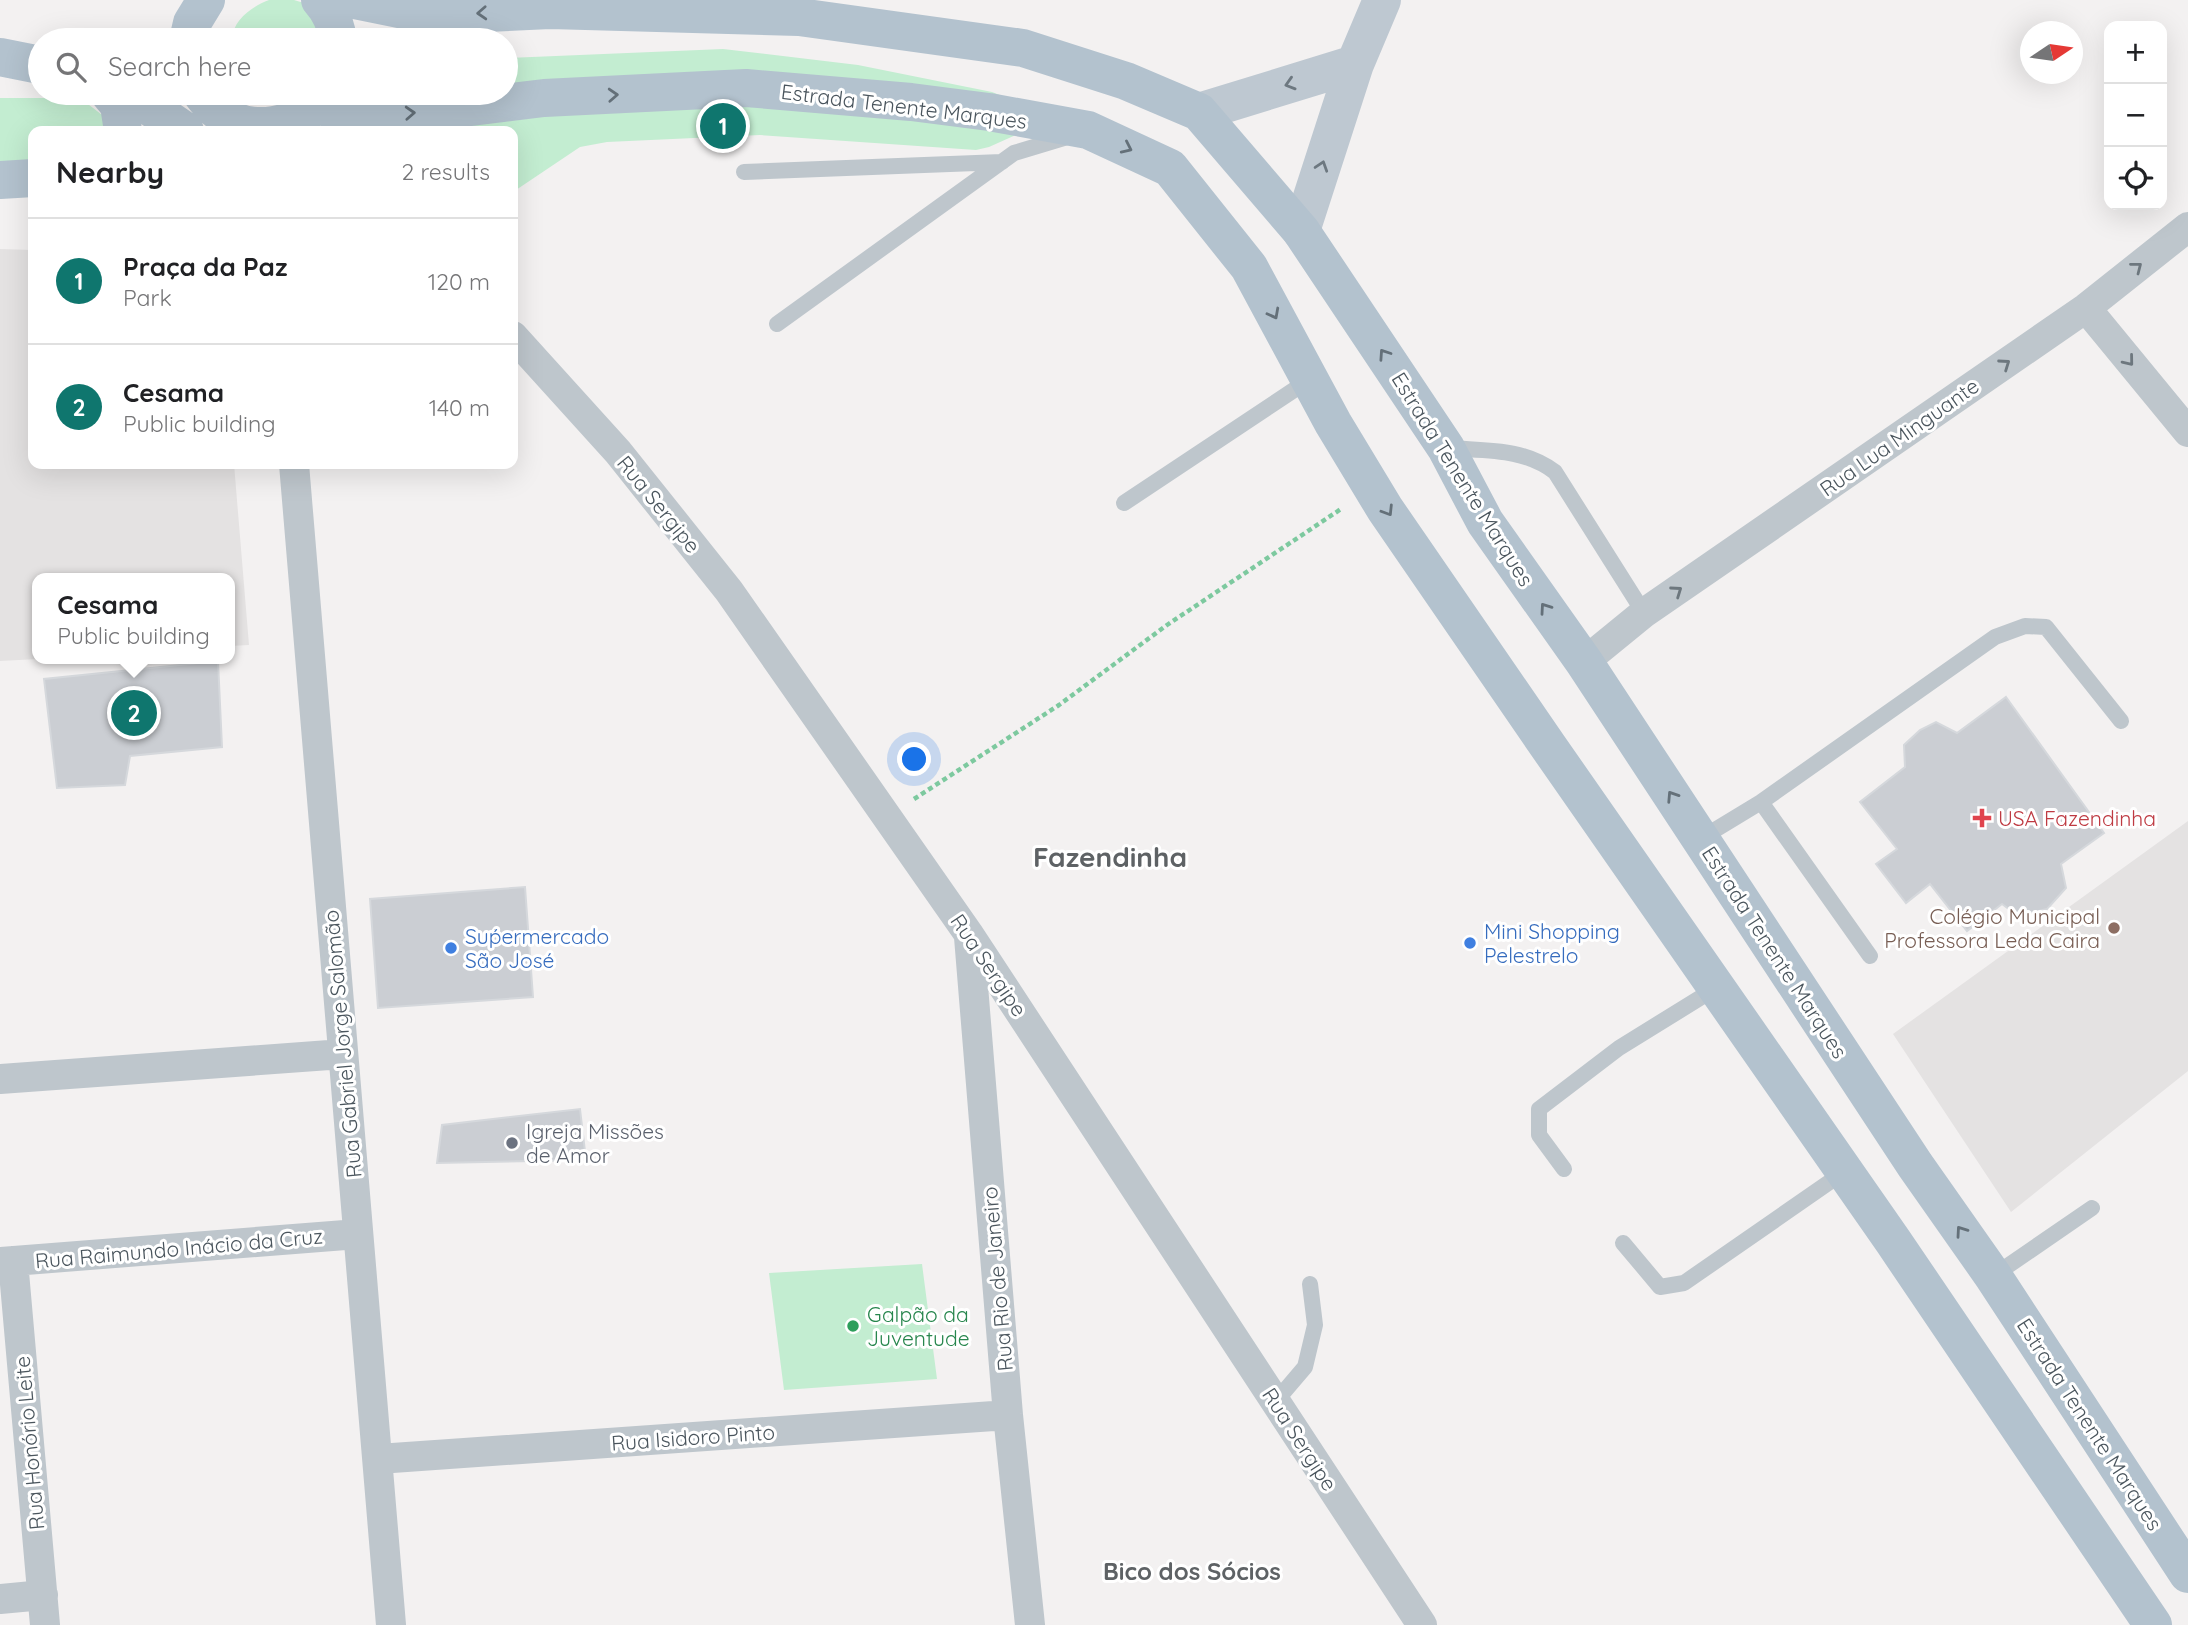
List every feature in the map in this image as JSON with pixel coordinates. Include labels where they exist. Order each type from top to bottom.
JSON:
[{"type":"main road","points":[[191,28],[205,0]]},
{"type":"main road","points":[[320,0],[327,7],[336,28]]},
{"type":"main road","name":"Estrada Tenente Marques","points":[[355,0],[412,12],[550,10],[799,17],[1023,48],[1126,81],[1199,112],[1301,231],[1446,448],[1485,522],[1584,662],[2188,1574]]},
{"type":"main road","points":[[0,57],[28,63]]},
{"type":"main road","name":"Estrada Tenente Marques","points":[[518,101],[746,88],[911,102],[989,112],[1088,130],[1170,169],[1249,267],[1309,380],[1385,509],[1844,1172],[2153,1625]]},
{"type":"main road","points":[[119,105],[122,126]]},
{"type":"main road","points":[[147,105],[178,126]]},
{"type":"main road","points":[[202,105],[204,126]]},
{"type":"main road","name":"Estrada Tenente Marques","points":[[212,105],[236,121],[258,126],[281,125],[331,105]]},
{"type":"main road","name":"Estrada Tenente Marques","points":[[340,105],[407,115],[488,105]]},
{"type":"main road","points":[[0,180],[28,178]]},
{"type":"street","points":[[1301,231],[1355,64],[1382,0]]},
{"type":"street","points":[[1199,112],[1355,64]]},
{"type":"street","points":[[0,193],[28,194]]},
{"type":"street","name":"Rua Lua Minguante","points":[[1584,662],[1644,613],[2086,308],[2188,227]]},
{"type":"street","points":[[2086,308],[2188,432]]},
{"type":"street","name":"Rua Sergipe","points":[[518,342],[618,452],[729,591],[968,933],[1422,1625]]},
{"type":"street","name":"Rua Gabriel Jorge Salomão","points":[[294,469],[391,1625]]},
{"type":"street","name":"Rua Rio de Janeiro","points":[[968,933],[1008,1415],[1030,1625]]},
{"type":"street","points":[[0,1079],[343,1054]]},
{"type":"street","name":"Rua Raimundo Inácio da Cruz","points":[[6,1262],[358,1234]]},
{"type":"street","name":"Rua Honório Leite","points":[[6,1262],[46,1625]]},
{"type":"street","name":"Rua Isidoro Pinto","points":[[377,1460],[1008,1415]]},
{"type":"street","points":[[0,1599],[43,1595]]},
{"type":"lane","points":[[776,324],[1014,153],[1088,130]]},
{"type":"lane","points":[[744,172],[1002,162]]},
{"type":"lane","points":[[1124,503],[1309,380]]},
{"type":"lane","points":[[1446,448],[1525,455],[1541,461],[1555,472],[1644,613]]},
{"type":"lane","points":[[1700,839],[1761,802],[1995,637],[2025,626],[2046,627],[2121,721]]},
{"type":"lane","points":[[1761,802],[1870,956]]},
{"type":"lane","points":[[1564,1169],[1539,1135],[1539,1109],[1619,1048],[1716,988]]},
{"type":"lane","points":[[1623,1243],[1660,1287],[1684,1283],[1844,1172]]},
{"type":"lane","points":[[1993,1276],[2092,1208]]},
{"type":"lane","points":[[1276,1401],[1305,1367],[1315,1325],[1310,1284]]},
{"type":"path","points":[[887,817],[1059,705],[1167,625],[1373,486]]},
{"type":"shaded area","points":[[0,249],[28,250],[28,469],[234,469],[249,645],[235,646],[235,573],[32,573],[32,659],[0,661]]},
{"type":"shaded area","name":"Colégio Municipal Professora Leda Caira","points":[[2188,821],[2188,1071],[2011,1212],[1893,1034]]},
{"type":"green space","points":[[269,0],[294,0],[304,3],[324,28],[235,28],[244,15]]},
{"type":"green space","points":[[723,49],[858,65],[992,92],[1038,110],[1020,133],[976,150],[760,135],[607,142],[580,147],[518,189],[518,126],[417,126],[413,105],[518,105],[518,58]]},
{"type":"green space","points":[[0,98],[28,98],[28,105],[89,105],[114,124],[28,126],[28,161],[0,164]]},
{"type":"green space","name":"Galpão da Juventude","points":[[922,1264],[937,1379],[784,1390],[769,1273]]},
{"type":"building","points":[[189,664],[218,664],[222,747],[130,756],[125,785],[57,788],[44,679]]},
{"type":"building","name":"USA Fazendinha","points":[[2006,697],[2104,833],[2061,864],[2066,888],[2047,909],[2018,916],[2002,904],[1967,931],[1930,884],[1906,903],[1876,864],[1897,849],[1860,802],[1905,767],[1904,745],[1920,730],[1936,722],[1957,733]]},
{"type":"building","name":"Suṕermercado São José","points":[[525,887],[533,997],[378,1008],[370,899]]},
{"type":"building","name":"Igreja Missões de Amor","points":[[580,1109],[586,1160],[437,1163],[442,1125]]},
{"type":"place","name":"Praça da Paz","points":[[723,126]]},
{"type":"place","name":"Cesama","points":[[134,713]]},
{"type":"place","name":"USA Fazendinha","points":[[1982,818]]},
{"type":"place","name":"Colégio Municipal Professora Leda Caira","points":[[2114,928]]},
{"type":"place","name":"Mini Shopping Pelestrelo","points":[[1470,943]]},
{"type":"place","name":"Suṕermercado São José","points":[[451,948]]},
{"type":"place","name":"Igreja Missões de Amor","points":[[512,1143]]},
{"type":"place","name":"Galpão da Juventude","points":[[853,1326]]},
{"type":"district","name":"Fazendinha","points":[[1110,856]]},
{"type":"district","name":"Bico dos Sócios","points":[[1192,1571]]}]
